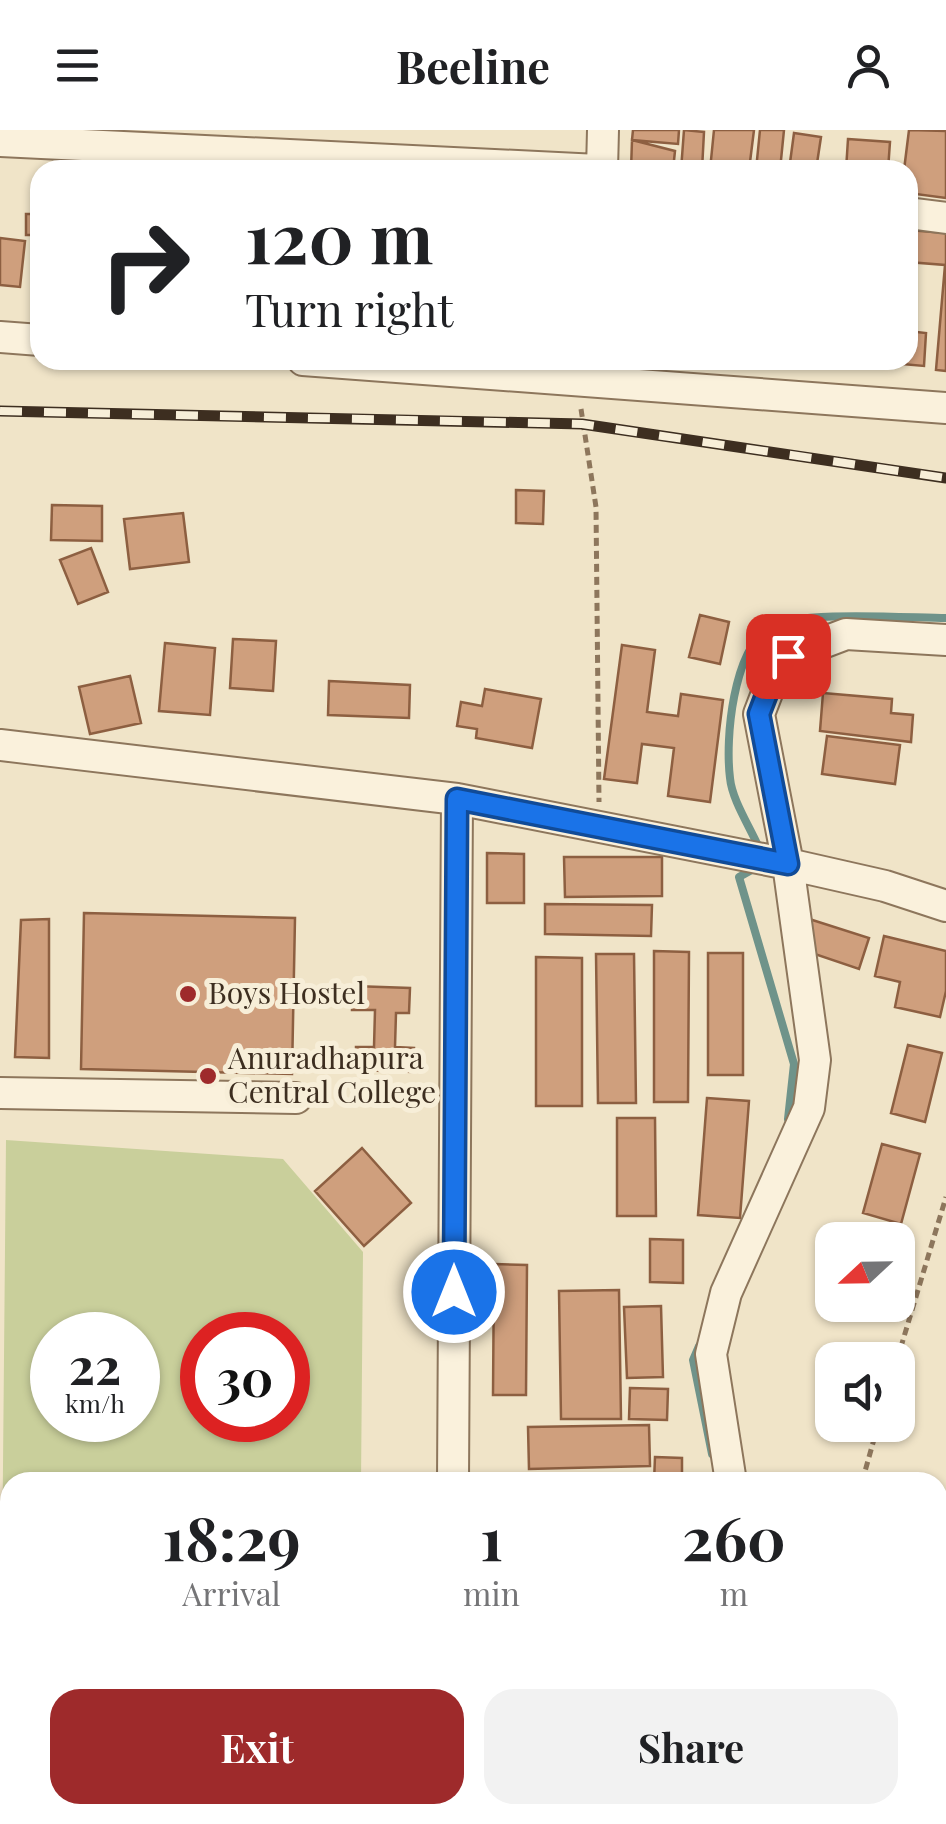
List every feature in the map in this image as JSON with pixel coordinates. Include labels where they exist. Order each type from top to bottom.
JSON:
[{"type":"street","points":[[601,160],[603,130]]},
{"type":"street","points":[[0,140],[400,160]]},
{"type":"street","points":[[918,214],[946,218]]},
{"type":"street","points":[[0,337],[30,339]]},
{"type":"street","points":[[560,370],[946,408]]},
{"type":"street","points":[[729,1472],[711,1354],[726,1293],[809,1108],[815,1060],[788,864],[759,714],[772,680],[788,656],[846,634],[946,640]]},
{"type":"street","points":[[0,745],[457,799],[788,864],[885,886],[946,906]]},
{"type":"street","points":[[453,1472],[457,799]]},
{"type":"street","points":[[0,1093],[296,1098]]},
{"type":"path","points":[[586,371],[580,411],[596,506],[600,829]]},
{"type":"path","points":[[903,1342],[946,1197]]},
{"type":"path","points":[[865,1472],[873,1442]]},
{"type":"green space","points":[[6,1140],[283,1159],[363,1252],[361,1472],[3,1472]]},
{"type":"building","points":[[633,130],[679,130],[678,144],[632,140]]},
{"type":"building","points":[[684,130],[704,132],[703,160],[682,160]]},
{"type":"building","points":[[714,130],[754,130],[750,160],[711,160]]},
{"type":"building","points":[[760,130],[784,130],[781,160],[757,160]]},
{"type":"building","points":[[909,130],[946,131],[946,198],[918,194],[918,160],[905,160]]},
{"type":"building","points":[[794,133],[821,137],[818,160],[790,160]]},
{"type":"building","points":[[848,139],[890,142],[889,160],[847,160]]},
{"type":"building","points":[[632,140],[675,151],[674,160],[631,160]]},
{"type":"building","points":[[26,214],[30,214],[30,235],[26,235]]},
{"type":"building","points":[[918,231],[946,233],[946,371],[936,370],[945,265],[918,263]]},
{"type":"building","points":[[0,238],[25,241],[20,287],[0,285]]},
{"type":"building","points":[[918,332],[926,333],[924,366],[918,365]]},
{"type":"building","points":[[516,490],[544,491],[543,524],[516,523]]},
{"type":"building","points":[[52,505],[102,506],[102,541],[51,540]]},
{"type":"building","points":[[183,513],[189,562],[130,569],[124,519]]},
{"type":"building","points":[[91,548],[108,592],[78,604],[60,560]]},
{"type":"building","points":[[700,615],[729,622],[720,664],[689,657]]},
{"type":"building","points":[[233,639],[276,641],[273,691],[230,688]]},
{"type":"building","points":[[165,643],[215,648],[210,715],[159,711]]},
{"type":"building","points":[[622,645],[655,650],[647,712],[678,716],[681,694],[723,700],[710,802],[668,796],[674,748],[642,744],[637,783],[604,779]]},
{"type":"building","points":[[130,676],[141,723],[90,734],[79,687]]},
{"type":"building","points":[[329,681],[410,685],[409,718],[328,715]]},
{"type":"building","points":[[485,689],[541,699],[532,748],[476,738],[477,729],[457,726],[461,702],[482,706]]},
{"type":"building","points":[[823,693],[892,699],[891,713],[913,715],[911,742],[820,731]]},
{"type":"building","points":[[827,736],[900,745],[895,784],[822,774]]},
{"type":"building","points":[[487,853],[524,854],[524,903],[487,903]]},
{"type":"building","points":[[564,857],[662,857],[662,896],[565,897]]},
{"type":"building","points":[[545,904],[652,905],[651,936],[545,934]]},
{"type":"building","name":"Boys Hostel","points":[[84,913],[295,918],[292,1074],[81,1069]]},
{"type":"building","points":[[803,917],[869,938],[859,969],[794,947]]},
{"type":"building","points":[[49,919],[49,1058],[15,1057],[21,920]]},
{"type":"building","points":[[884,936],[946,951],[946,991],[940,1017],[895,1007],[900,982],[875,976]]},
{"type":"building","points":[[654,951],[689,952],[688,1102],[654,1102]]},
{"type":"building","points":[[708,953],[743,953],[743,1075],[708,1075]]},
{"type":"building","points":[[596,954],[634,954],[636,1103],[598,1103]]},
{"type":"building","points":[[536,957],[582,958],[582,1106],[536,1106]]},
{"type":"building","points":[[353,986],[410,988],[409,1013],[396,1013],[395,1047],[414,1048],[413,1072],[356,1070],[356,1047],[374,1047],[375,1010],[352,1010]]},
{"type":"building","points":[[908,1045],[942,1053],[925,1122],[891,1113]]},
{"type":"building","points":[[707,1098],[749,1101],[740,1218],[698,1215]]},
{"type":"building","points":[[617,1118],[655,1118],[656,1216],[617,1216]]},
{"type":"building","points":[[882,1144],[920,1154],[902,1222],[863,1213]]},
{"type":"building","points":[[362,1148],[411,1203],[364,1246],[315,1191]]},
{"type":"building","points":[[650,1239],[683,1240],[683,1283],[650,1282]]},
{"type":"building","points":[[494,1264],[527,1265],[526,1395],[493,1395]]},
{"type":"building","points":[[619,1290],[621,1419],[561,1419],[559,1291]]},
{"type":"building","points":[[661,1306],[663,1377],[627,1378],[624,1307]]},
{"type":"building","points":[[630,1388],[668,1389],[667,1420],[629,1419]]},
{"type":"building","points":[[649,1425],[650,1466],[529,1469],[528,1427]]},
{"type":"building","points":[[655,1457],[682,1458],[682,1472],[654,1472]]},
{"type":"waterway","points":[[759,848],[734,795],[729,761],[734,696],[747,655],[757,638],[770,627],[804,618],[946,618]]},
{"type":"waterway","points":[[757,867],[739,877],[794,1064],[788,1119]]},
{"type":"waterway","points":[[699,1346],[693,1360],[712,1454]]},
{"type":"railway","points":[[0,411],[582,424],[946,478]]},
{"type":"place","name":"Boys Hostel","points":[[188,994]]},
{"type":"place","name":"Anuradhapura Central College","points":[[208,1076]]},
{"type":"route","points":[[454,1292],[457,799],[788,864],[759,714],[772,680],[788,656]]}]
